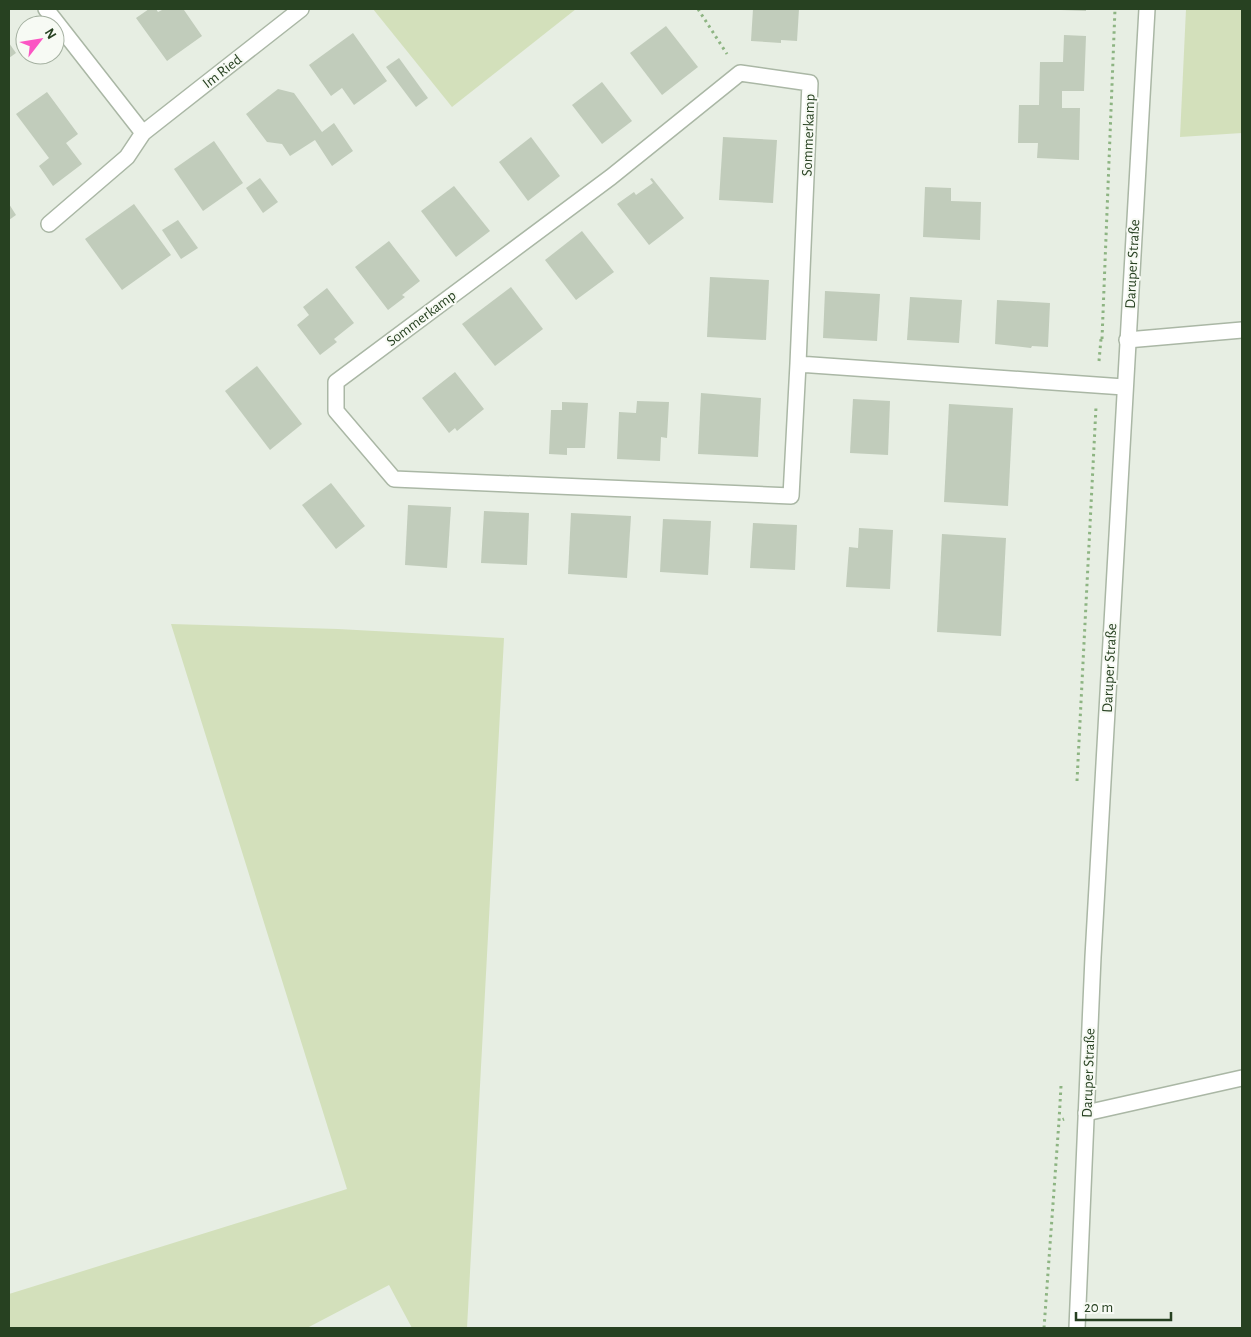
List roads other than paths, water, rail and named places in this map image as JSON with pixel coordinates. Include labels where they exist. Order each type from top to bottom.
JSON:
[{"type":"street","points":[[46,9],[143,133]]},
{"type":"street","name":"Im Ried","points":[[49,224],[127,157],[143,133],[301,9]]},
{"type":"street","name":"Daruper Straße","points":[[1077,1328],[1086,1113],[1124,387],[1147,9]]},
{"type":"street","name":"Sommerkamp","points":[[740,73],[810,83],[798,364],[792,496],[394,480],[336,411],[336,382],[611,177],[740,73]]},
{"type":"street","points":[[1127,340],[1242,330]]},
{"type":"street","points":[[798,364],[1124,387]]},
{"type":"street","points":[[1086,1113],[1242,1078]]}]
